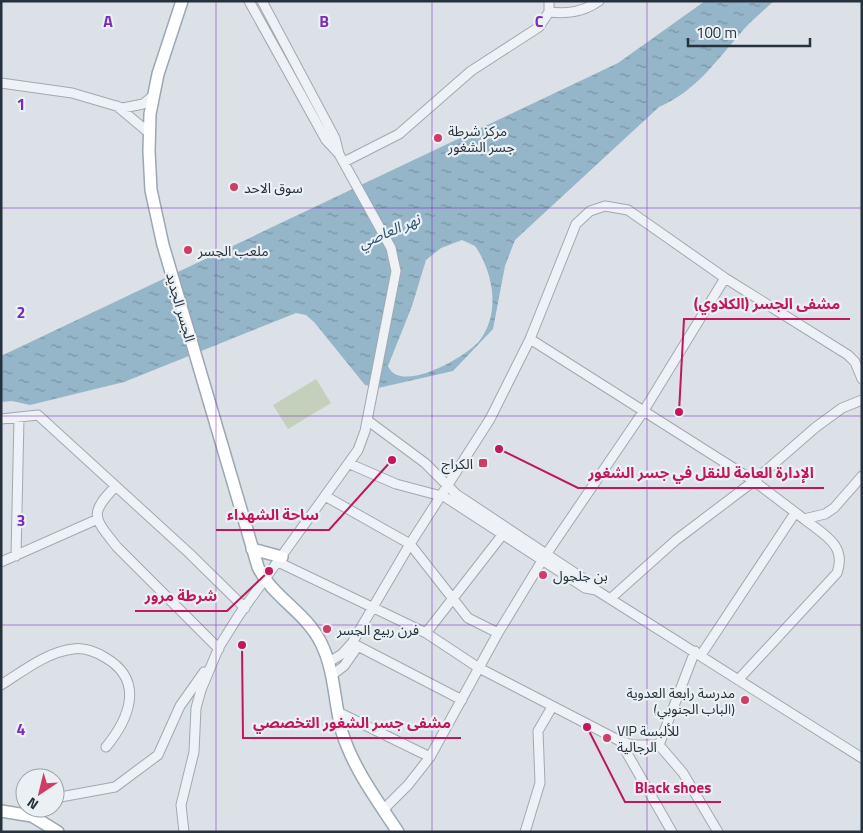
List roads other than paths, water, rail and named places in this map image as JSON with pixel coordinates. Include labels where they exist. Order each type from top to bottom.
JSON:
[{"type":"main road","name":"الجسر الجديد","points":[[180,2],[153,96],[148,132],[151,190],[163,245],[199,370],[252,549],[265,580]]},
{"type":"main road","points":[[252,549],[280,560]]},
{"type":"main road","points":[[265,580],[311,628],[320,641],[329,662],[338,712],[350,754],[398,832]]},
{"type":"main road","points":[[1,811],[32,816],[58,832]]},
{"type":"street","points":[[249,1],[326,140],[342,158]]},
{"type":"street","points":[[65,796],[115,787],[158,755],[180,706],[217,654],[245,608],[350,464],[358,450],[367,420],[395,278],[396,263],[391,248],[354,181],[334,138],[262,1]]},
{"type":"street","points":[[342,158],[399,134],[470,71],[539,27],[549,12],[550,1]]},
{"type":"street","points":[[549,12],[566,14],[579,11],[600,1]]},
{"type":"street","points":[[1,83],[72,93],[117,106],[136,106],[153,96]]},
{"type":"street","points":[[117,106],[148,132]]},
{"type":"street","points":[[332,675],[344,666],[371,608],[446,486],[490,419],[530,339],[576,224],[590,211],[605,206],[628,210],[725,278],[848,355],[855,362],[862,379]]},
{"type":"street","points":[[383,810],[408,785],[430,757],[498,633],[545,557],[643,412],[725,278]]},
{"type":"street","points":[[530,339],[754,481],[832,541],[840,552],[841,562],[836,573],[738,680]]},
{"type":"street","points":[[610,599],[676,540],[754,481],[816,427],[842,408],[862,400]]},
{"type":"street","points":[[1,419],[38,415],[245,608]]},
{"type":"street","points":[[16,556],[19,418]]},
{"type":"street","points":[[367,420],[425,463],[446,486],[545,557]]},
{"type":"street","points":[[350,464],[396,484],[441,495],[503,534],[590,583],[596,590],[862,758]]},
{"type":"street","points":[[804,519],[825,514],[834,508],[862,476]]},
{"type":"street","points":[[116,486],[102,500],[97,510],[98,519],[117,547],[217,654]]},
{"type":"street","points":[[325,496],[410,544],[468,618],[498,633]]},
{"type":"street","points":[[718,832],[683,773],[659,745],[660,737],[698,653],[795,513]]},
{"type":"street","points":[[1,562],[98,519]]},
{"type":"street","points":[[426,633],[503,534]]},
{"type":"street","points":[[280,560],[371,608],[426,633],[479,668],[620,741],[633,745],[659,745]]},
{"type":"street","points":[[329,662],[355,644]]},
{"type":"street","points":[[355,644],[462,700]]},
{"type":"street","points":[[1,685],[31,665],[57,653],[74,648],[93,651],[111,661],[122,673],[129,687],[130,699],[123,724],[106,746]]},
{"type":"street","points":[[184,832],[180,805],[193,759],[196,708],[217,654]]},
{"type":"street","points":[[525,832],[540,783],[538,731],[552,707]]},
{"type":"street","points":[[338,712],[430,757]]},
{"type":"street","points":[[620,741],[672,832]]},
{"type":"water","name":"نهر العاصي","points":[[705,1],[774,1],[746,27],[703,76],[683,94],[659,107],[515,240],[505,266],[493,329],[453,371],[378,388],[365,385],[314,322],[306,315],[296,313],[124,382],[30,405],[12,401],[1,402],[1,356],[618,63]],"holes":[[[462,240],[475,246],[486,268],[492,292],[491,317],[487,329],[473,347],[434,370],[406,377],[395,374],[388,366],[412,306],[426,260],[441,248]]]},
{"type":"place","name":"مركز شرطة جسر الشغور","points":[[438,138]]},
{"type":"place","name":"سوق الاحد","points":[[234,187]]},
{"type":"place","name":"ملعب الجسر","points":[[188,250]]},
{"type":"place","name":"مشفى الجسر (الكلاوي)","points":[[679,412]]},
{"type":"place","name":"الإدارة العامة للنقل في جسر الشغور","points":[[499,449]]},
{"type":"place","name":"ساحة الشهداء","points":[[392,460]]},
{"type":"place","name":"الكراج","points":[[483,463]]},
{"type":"place","name":"شرطة مرور","points":[[269,571]]},
{"type":"place","name":"بن جلجول","points":[[543,575]]},
{"type":"place","name":"فرن ربيع الجسر","points":[[327,629]]},
{"type":"place","name":"مشفى جسر الشغور التخصصي","points":[[242,645]]},
{"type":"place","name":"مدرسة رابعة العدوية (الباب الجنوبي)","points":[[745,700]]},
{"type":"place","name":"Black shoes","points":[[587,727]]},
{"type":"place","name":"VIP للألبسة الرجالية","points":[[607,738]]}]
